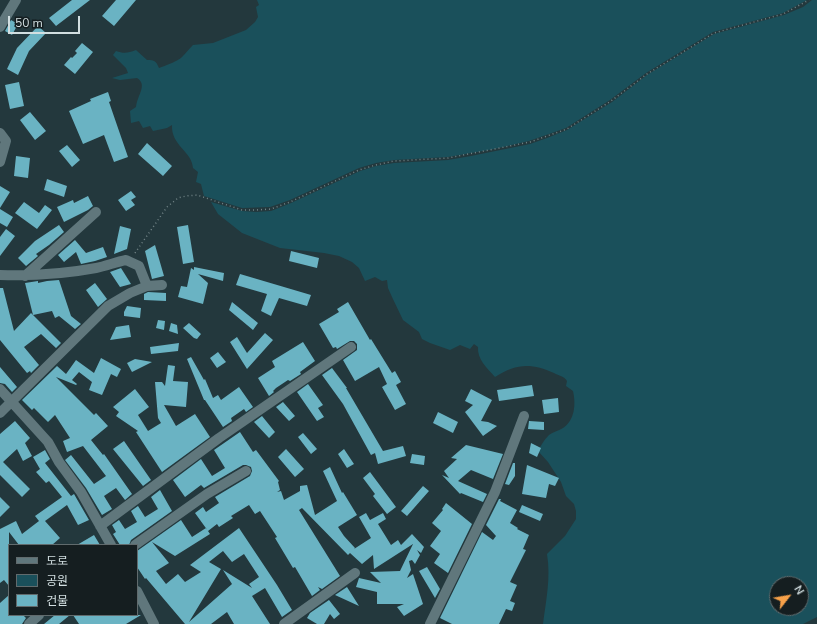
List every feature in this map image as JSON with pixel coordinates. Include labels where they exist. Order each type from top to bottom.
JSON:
[{"type":"street","points":[[0,27],[16,0]]},
{"type":"street","points":[[0,133],[6,141],[0,162]]},
{"type":"street","points":[[25,276],[96,212]]},
{"type":"street","points":[[0,275],[25,276],[55,274],[97,268],[126,260],[139,266],[147,286]]},
{"type":"street","points":[[0,413],[108,306],[130,293],[147,286],[162,285]]},
{"type":"street","points":[[100,526],[219,438],[351,348]]},
{"type":"street","points":[[0,389],[48,442],[59,462],[81,492],[110,544]]},
{"type":"street","points":[[430,624],[495,492],[524,416]]},
{"type":"street","points":[[136,544],[207,494],[246,471]]},
{"type":"street","points":[[284,624],[355,573]]},
{"type":"street","points":[[138,593],[154,624]]},
{"type":"street","points":[[29,624],[38,616]]},
{"type":"path","points":[[129,261],[167,207],[178,198],[197,195],[242,210],[271,209],[376,164],[394,161],[448,158],[530,142],[567,129],[611,101],[647,74],[714,33],[783,14],[809,0]]},
{"type":"green space","points":[[257,0],[807,0],[783,13],[713,32],[646,73],[610,100],[566,128],[529,141],[494,149],[448,157],[394,160],[376,163],[359,168],[290,200],[270,207],[242,208],[204,196],[201,184],[196,182],[198,172],[193,168],[189,157],[175,138],[172,125],[167,128],[153,131],[150,126],[143,128],[139,121],[131,123],[130,111],[136,107],[142,84],[137,78],[120,80],[112,78],[128,73],[126,68],[113,55],[116,51],[126,53],[136,50],[147,60],[155,61],[159,68],[175,62],[181,58],[193,45],[213,43],[246,30],[258,17],[256,7],[259,5]]},
{"type":"green space","points":[[812,0],[817,0],[817,617],[803,624],[543,624],[547,598],[547,554],[565,536],[576,519],[574,504],[566,496],[561,482],[548,462],[538,451],[549,435],[567,425],[574,411],[573,391],[566,386],[566,379],[538,367],[531,366],[510,369],[495,377],[483,363],[479,355],[478,347],[474,344],[470,349],[460,345],[450,350],[422,339],[419,332],[403,320],[388,288],[387,280],[382,281],[375,277],[365,281],[359,268],[352,262],[339,256],[280,248],[242,233],[218,214],[211,202],[242,211],[271,211],[360,171],[376,166],[394,163],[448,160],[530,144],[567,130],[612,102],[647,75],[714,34],[784,15],[803,7]]},
{"type":"building","points":[[72,0],[90,0],[56,26],[49,18]]},
{"type":"building","points":[[116,0],[136,0],[114,26],[102,16]]},
{"type":"building","points":[[11,20],[18,24],[12,35],[5,31]]},
{"type":"building","points":[[38,26],[46,33],[29,51],[18,75],[7,69],[17,48]]},
{"type":"building","points":[[82,43],[93,52],[75,74],[64,65],[77,53],[75,51]]},
{"type":"building","points":[[19,82],[24,106],[10,109],[5,85]]},
{"type":"building","points":[[108,92],[111,101],[109,102],[128,157],[114,162],[104,135],[83,144],[69,111],[91,101],[90,99]]},
{"type":"building","points":[[30,112],[46,131],[35,140],[20,120]]},
{"type":"building","points":[[147,143],[172,166],[163,176],[138,154]]},
{"type":"building","points":[[67,145],[80,160],[72,167],[59,151]]},
{"type":"building","points":[[16,156],[30,158],[28,178],[14,176]]},
{"type":"building","points":[[47,179],[67,186],[64,197],[44,190]]},
{"type":"building","points":[[0,186],[10,192],[0,208]]},
{"type":"building","points":[[131,191],[136,197],[131,200],[135,205],[126,211],[118,200]]},
{"type":"building","points":[[88,196],[93,206],[64,222],[57,207],[73,200],[74,203]]},
{"type":"building","points":[[24,202],[39,213],[45,205],[52,210],[37,229],[15,213]]},
{"type":"building","points":[[0,209],[13,217],[7,227],[0,223]]},
{"type":"building","points":[[59,225],[64,232],[36,254],[38,256],[26,266],[18,258],[35,241]]},
{"type":"building","points":[[188,225],[194,262],[183,264],[177,227]]},
{"type":"building","points":[[120,226],[131,229],[127,249],[114,254]]},
{"type":"building","points":[[6,229],[15,236],[0,256],[0,237]]},
{"type":"building","points":[[75,240],[86,253],[103,247],[107,257],[81,264],[76,252],[64,262],[58,255]]},
{"type":"building","points":[[155,245],[164,276],[152,279],[145,251]]},
{"type":"building","points":[[291,251],[319,258],[317,268],[289,261]]},
{"type":"building","points":[[194,267],[224,273],[223,281],[198,274],[208,283],[203,304],[178,297],[181,286],[187,287],[191,268],[194,270]]},
{"type":"building","points":[[121,268],[131,284],[120,287],[110,272]]},
{"type":"building","points":[[240,274],[311,295],[307,306],[279,298],[271,316],[261,311],[267,294],[236,285]]},
{"type":"building","points":[[59,280],[71,316],[81,324],[75,329],[59,316],[55,318],[52,311],[33,315],[25,283]]},
{"type":"building","points":[[95,283],[107,299],[98,307],[86,290]]},
{"type":"building","points":[[0,288],[3,288],[14,331],[31,313],[61,343],[56,348],[41,334],[24,347],[39,365],[31,373],[30,371],[27,373],[0,340]]},
{"type":"building","points":[[148,292],[166,293],[166,301],[144,300],[144,294]]},
{"type":"building","points":[[232,302],[258,323],[253,330],[229,310]]},
{"type":"building","points":[[348,302],[370,340],[371,339],[392,373],[395,371],[401,382],[396,385],[406,404],[395,410],[382,387],[387,384],[379,367],[355,381],[343,360],[357,350],[357,344],[354,341],[350,341],[337,349],[336,347],[333,348],[319,324],[339,312],[337,309]]},
{"type":"building","points":[[127,306],[141,308],[140,318],[124,316]]},
{"type":"building","points":[[158,320],[165,321],[164,330],[156,328]]},
{"type":"building","points":[[171,323],[177,325],[178,334],[169,331]]},
{"type":"building","points":[[189,323],[201,334],[197,339],[183,328]]},
{"type":"building","points":[[129,325],[131,337],[110,340],[116,327]]},
{"type":"building","points":[[265,333],[273,340],[247,369],[230,342],[237,337],[247,353]]},
{"type":"building","points":[[303,342],[315,361],[300,372],[301,374],[276,388],[269,396],[258,378],[275,367],[272,361]]},
{"type":"building","points":[[179,343],[178,351],[151,354],[150,347]]},
{"type":"building","points":[[218,352],[226,362],[217,368],[210,358]]},
{"type":"building","points":[[191,357],[204,380],[205,379],[213,398],[218,395],[221,400],[239,387],[253,407],[246,412],[244,409],[231,418],[232,421],[223,427],[204,400],[187,359]]},
{"type":"building","points":[[101,358],[121,369],[117,377],[111,374],[102,395],[89,390],[92,382],[79,372],[72,380],[77,384],[76,385],[56,377],[94,415],[96,413],[108,426],[91,440],[103,455],[104,454],[132,494],[125,500],[116,488],[104,496],[112,509],[102,515],[86,488],[65,460],[71,455],[94,484],[106,476],[83,446],[67,452],[63,441],[70,438],[55,415],[48,422],[34,408],[32,410],[22,400],[57,366],[66,374],[76,360],[94,373]]},
{"type":"building","points":[[135,359],[152,362],[132,372],[127,363]]},
{"type":"building","points":[[168,365],[175,366],[173,381],[188,382],[186,407],[164,405],[176,426],[195,414],[210,437],[162,472],[136,432],[138,431],[116,416],[119,412],[113,407],[135,389],[149,407],[138,415],[148,431],[161,423],[158,418],[155,382],[162,382],[165,386]]},
{"type":"building","points":[[0,367],[17,387],[12,392],[5,384],[0,383]]},
{"type":"building","points":[[332,368],[347,388],[383,451],[403,446],[406,456],[378,464],[375,453],[371,455],[343,404],[322,375]]},
{"type":"building","points":[[308,384],[323,405],[318,408],[324,417],[317,421],[297,392]]},
{"type":"building","points":[[532,385],[534,396],[499,401],[497,390]]},
{"type":"building","points":[[471,389],[492,400],[481,421],[497,426],[483,436],[465,412],[473,405],[465,401]]},
{"type":"building","points":[[558,398],[559,412],[544,414],[542,400]]},
{"type":"building","points":[[283,402],[295,416],[289,421],[276,407]]},
{"type":"building","points":[[438,412],[458,422],[453,433],[433,423]]},
{"type":"building","points":[[262,416],[275,432],[269,438],[254,422]]},
{"type":"building","points":[[15,421],[30,438],[25,443],[32,456],[23,461],[17,449],[3,462],[30,489],[22,497],[0,475],[0,434]]},
{"type":"building","points":[[529,421],[544,422],[544,430],[528,429]]},
{"type":"building","points":[[240,432],[253,452],[256,450],[279,481],[280,490],[277,492],[281,491],[284,500],[300,491],[300,486],[307,485],[315,515],[337,501],[323,471],[330,467],[342,493],[343,492],[357,515],[338,527],[355,548],[354,549],[371,538],[359,517],[366,513],[370,520],[383,513],[386,519],[378,524],[391,545],[398,540],[401,545],[412,534],[424,547],[421,553],[417,550],[420,555],[415,564],[412,560],[409,561],[411,570],[407,578],[413,574],[423,604],[404,616],[397,607],[404,604],[377,604],[377,592],[356,587],[359,578],[381,583],[370,572],[400,571],[413,544],[374,569],[373,555],[362,564],[350,553],[348,555],[302,508],[299,510],[340,576],[322,589],[318,587],[320,590],[312,596],[295,567],[293,568],[275,538],[277,537],[260,511],[255,514],[249,505],[231,516],[233,518],[219,527],[217,524],[208,531],[195,513],[203,507],[206,512],[219,503],[215,497],[250,476],[252,471],[251,467],[243,465],[204,488],[201,485],[185,497],[173,480],[201,459],[212,476],[225,468],[214,450]]},
{"type":"building","points":[[303,433],[317,449],[311,454],[298,437]]},
{"type":"building","points":[[124,441],[151,480],[143,486],[113,449]]},
{"type":"building","points":[[531,443],[541,448],[537,457],[529,453]]},
{"type":"building","points":[[466,445],[503,454],[493,479],[471,470],[458,481],[487,494],[483,502],[461,493],[460,494],[442,475],[449,478],[444,471],[457,459],[451,458]]},
{"type":"building","points":[[286,449],[304,469],[295,477],[278,457]]},
{"type":"building","points":[[344,449],[354,464],[347,468],[338,454]]},
{"type":"building","points":[[45,450],[50,459],[45,463],[71,496],[74,494],[89,520],[78,525],[67,505],[45,521],[60,538],[53,544],[18,544],[9,532],[8,585],[4,580],[0,583],[0,529],[16,521],[22,534],[39,521],[35,516],[62,497],[49,481],[46,483],[36,472],[40,469],[33,457]]},
{"type":"building","points":[[412,454],[425,456],[424,465],[410,463]]},
{"type":"building","points":[[513,463],[515,463],[515,476],[509,485],[505,484]]},
{"type":"building","points":[[527,465],[559,478],[555,486],[549,484],[546,498],[522,494]]},
{"type":"building","points":[[370,472],[396,507],[387,514],[373,496],[375,494],[363,478]]},
{"type":"building","points":[[423,486],[429,491],[407,516],[401,511]]},
{"type":"building","points":[[160,490],[172,511],[131,540],[129,544],[119,544],[113,534],[116,532],[112,525],[119,520],[125,529],[137,522],[131,511],[138,506],[145,517],[158,509],[151,497]]},
{"type":"building","points":[[0,497],[10,507],[0,517]]},
{"type":"building","points":[[499,499],[517,510],[510,523],[518,528],[517,529],[529,535],[523,549],[526,550],[510,582],[517,585],[510,601],[515,603],[512,611],[506,609],[499,624],[452,624],[440,618],[482,532],[493,540],[496,536],[486,525]]},
{"type":"building","points":[[446,503],[472,524],[448,573],[434,563],[440,554],[430,546],[441,531],[432,523],[443,510],[442,509]]},
{"type":"building","points":[[522,505],[543,514],[540,521],[519,512]]},
{"type":"building","points":[[181,520],[192,537],[206,528],[210,534],[175,556],[152,542],[169,563],[156,571],[166,584],[178,574],[185,582],[201,572],[190,565],[239,528],[292,610],[282,617],[265,588],[252,596],[270,624],[234,624],[227,612],[211,624],[185,624],[146,578],[145,579],[138,568],[138,550]],"holes":[[[223,551],[232,562],[244,554],[259,577],[249,584],[252,588],[223,570],[232,584],[189,622],[221,569],[209,562]]]},
{"type":"building","points":[[94,535],[99,544],[79,544]]},
{"type":"building","points":[[427,567],[440,589],[435,598],[419,571]]},
{"type":"building","points":[[347,587],[359,606],[335,595]]},
{"type":"building","points":[[8,596],[8,616],[24,616],[26,618],[22,624],[0,624],[0,603]]},
{"type":"building","points":[[329,600],[340,614],[334,619],[330,614],[324,624],[317,624],[307,618],[310,613]]},
{"type":"building","points":[[141,615],[126,624],[79,624],[74,616]]},
{"type":"building","points":[[54,616],[69,616],[59,624],[44,624]]}]
